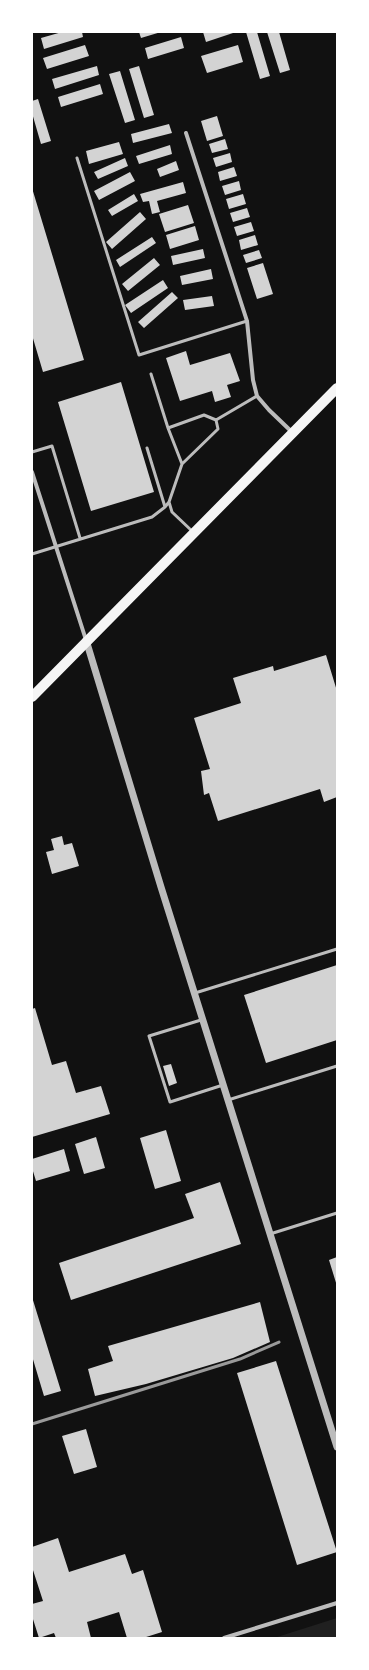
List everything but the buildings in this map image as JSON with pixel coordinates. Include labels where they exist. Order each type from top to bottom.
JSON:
[{"type":"main road","points":[[32,696],[337,388]]},
{"type":"street","points":[[186,133],[247,321],[253,380],[257,396],[269,410],[293,432]]},
{"type":"street","points":[[32,472],[86,640],[337,1447]]},
{"type":"street","points":[[224,1638],[337,1603]]},
{"type":"lane","points":[[77,158],[139,355],[247,321]]},
{"type":"lane","points":[[151,374],[168,428],[182,464]]},
{"type":"lane","points":[[216,420],[257,396]]},
{"type":"lane","points":[[168,428],[204,415],[216,420]]},
{"type":"lane","points":[[32,554],[152,517],[169,502],[182,464],[218,429],[216,420]]},
{"type":"lane","points":[[32,452],[52,446],[80,538]]},
{"type":"lane","points":[[147,448],[165,507]]},
{"type":"lane","points":[[169,502],[172,512],[193,533]]},
{"type":"lane","points":[[195,993],[337,948]]},
{"type":"lane","points":[[203,1019],[149,1036],[170,1102],[224,1085]]},
{"type":"lane","points":[[228,1100],[337,1066]]},
{"type":"lane","points":[[270,1234],[337,1213]]},
{"type":"shaded area","points":[[337,1618],[337,1638],[274,1638]]},
{"type":"railway","points":[[32,1424],[240,1359],[279,1342]]}]
